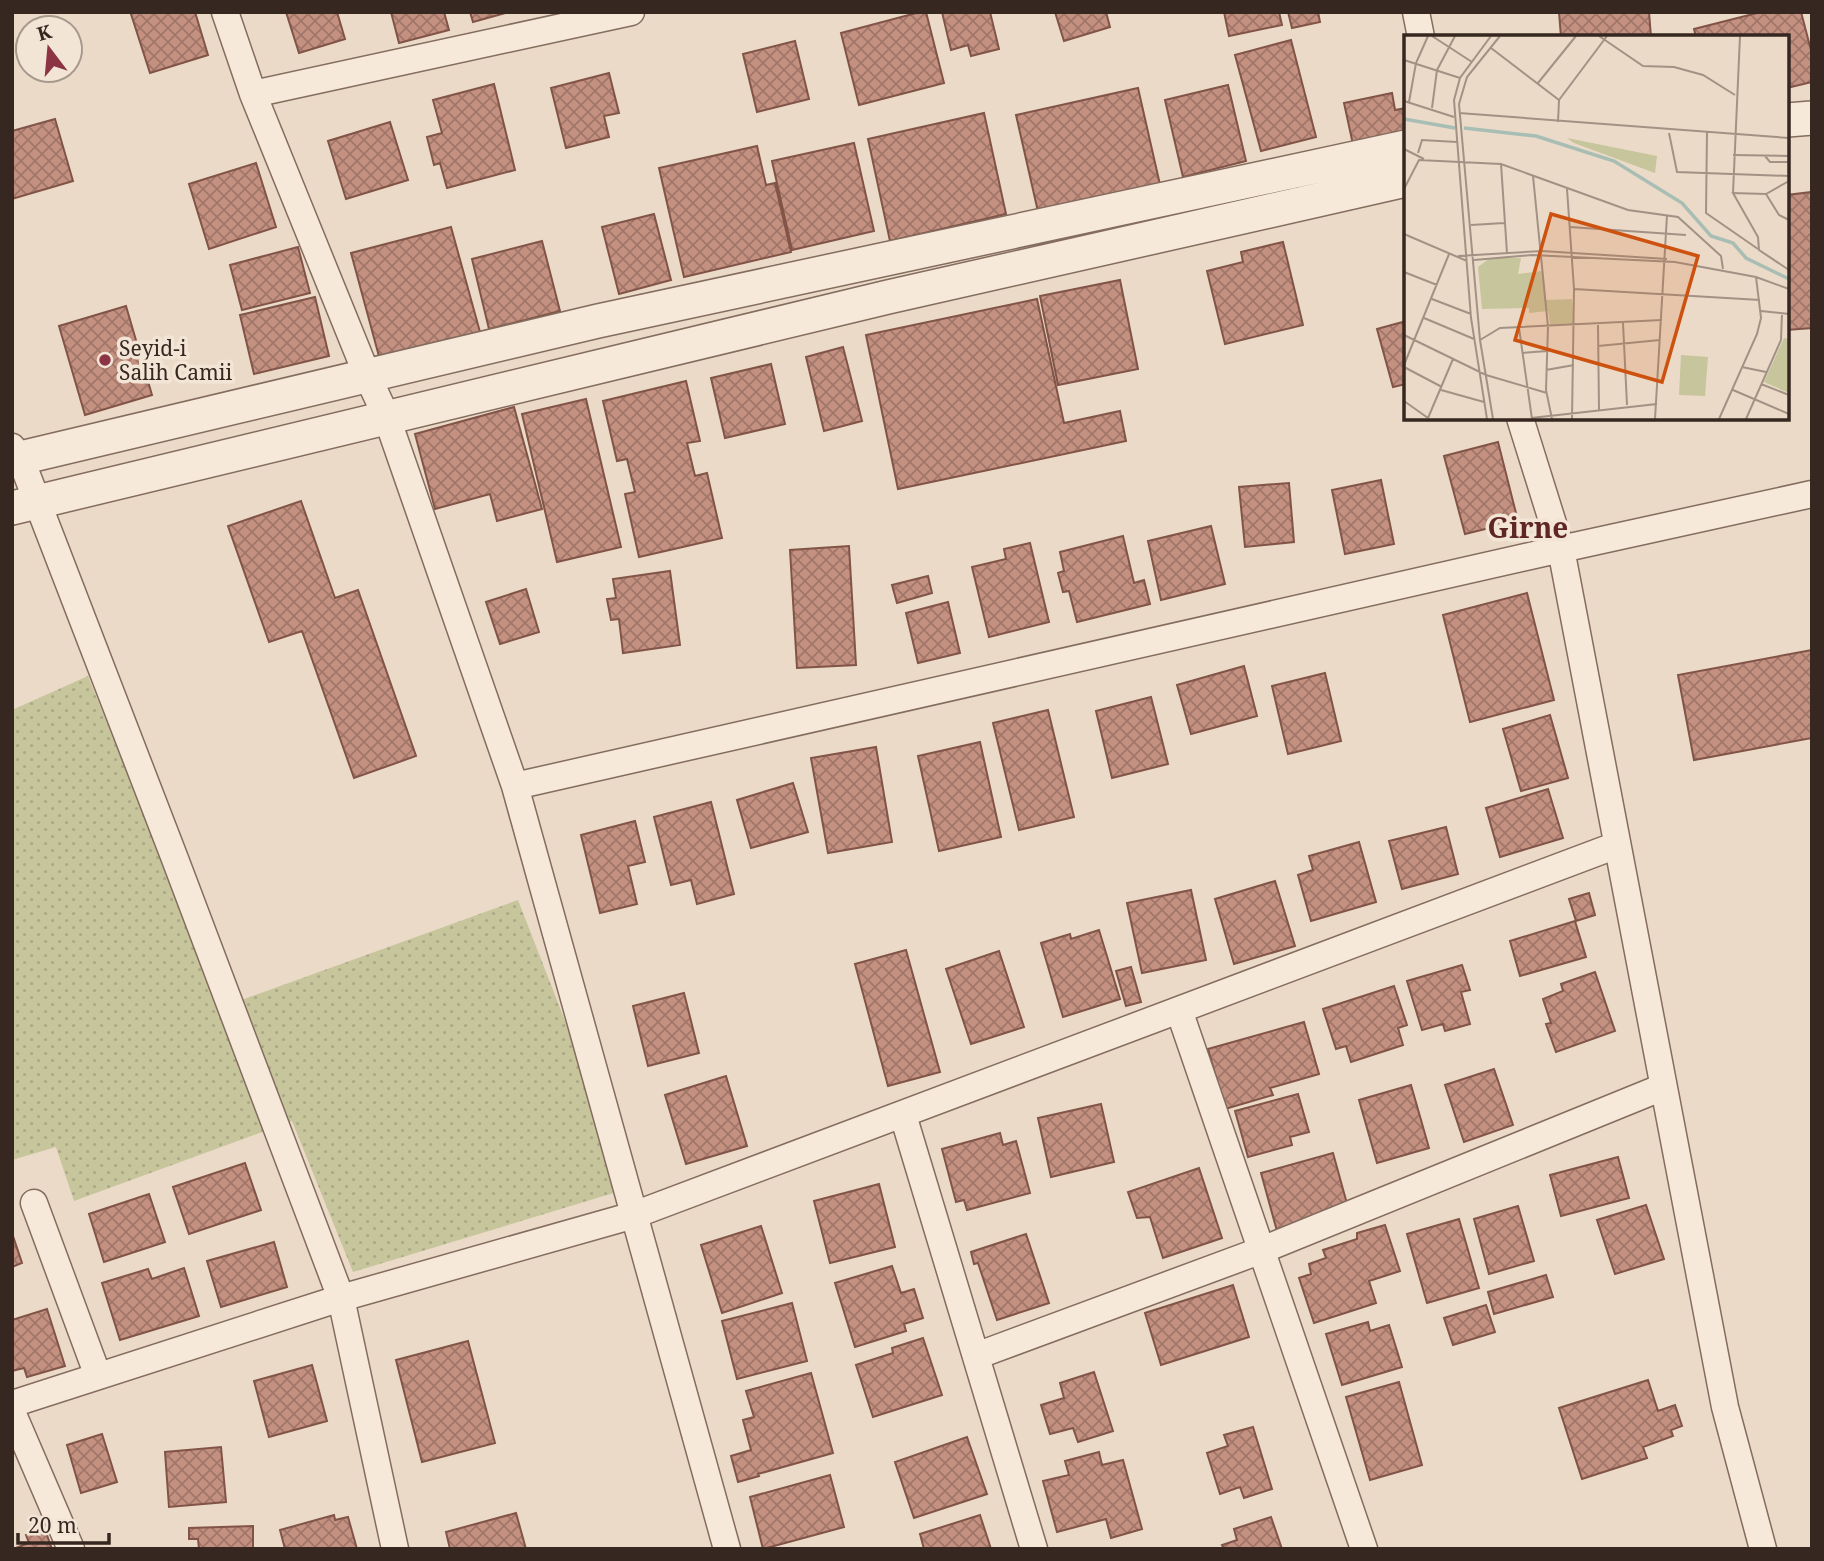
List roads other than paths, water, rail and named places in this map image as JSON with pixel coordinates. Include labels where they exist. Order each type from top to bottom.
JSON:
[{"type":"street","points":[[225,12],[253,94],[387,418],[515,786],[727,1549]]},
{"type":"street","points":[[253,94],[631,12]]},
{"type":"street","points":[[1416,12],[1421,35]]},
{"type":"street","points":[[1789,120],[1812,118]]},
{"type":"street","points":[[395,1549],[341,1298],[175,859],[24,505],[15,455],[598,321],[1404,146]]},
{"type":"street","points":[[24,505],[888,297],[1404,180]]},
{"type":"street","points":[[1521,420],[1561,549],[1725,1407],[1763,1549]]},
{"type":"street","points":[[515,786],[1812,494]]},
{"type":"street","points":[[12,1404],[341,1298],[634,1215],[1617,845]]},
{"type":"street","points":[[1179,1010],[1364,1549]]},
{"type":"street","points":[[976,1356],[1262,1250],[1663,1087]]},
{"type":"street","points":[[903,1115],[1034,1549]]},
{"type":"street","points":[[34,1203],[98,1376]]},
{"type":"street","points":[[12,1412],[71,1549]]},
{"type":"place","name":"Seyid-i Salih Camii","points":[[105,360]]},
{"type":"district","name":"Girne","points":[[1528,527]]}]
